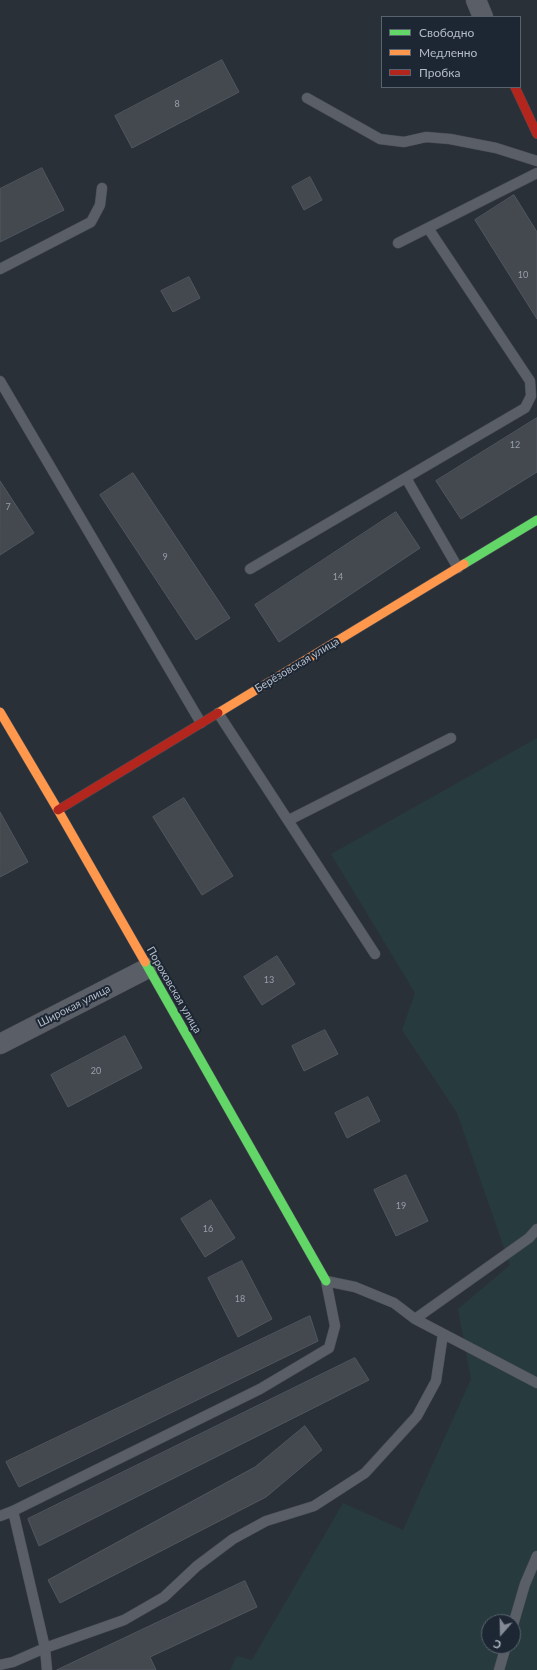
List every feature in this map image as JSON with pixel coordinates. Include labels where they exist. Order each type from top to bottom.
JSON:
[{"type":"street","points":[[476,0],[483,16]]},
{"type":"street","points":[[516,88],[537,134]]},
{"type":"street","name":"Берёзовская улица","points":[[58,810],[537,520]]},
{"type":"street","name":"Пороховская улица","points":[[0,712],[58,810],[326,1281]]},
{"type":"street","name":"Широкая улица","points":[[0,1044],[148,968]]},
{"type":"lane","points":[[307,98],[380,139],[404,142],[426,137],[450,139],[496,148],[537,161]]},
{"type":"lane","points":[[398,243],[537,173]]},
{"type":"lane","points":[[0,268],[91,222],[100,205],[102,188]]},
{"type":"lane","points":[[250,569],[525,408],[531,396],[530,381],[428,228]]},
{"type":"lane","points":[[0,381],[201,723]]},
{"type":"lane","points":[[406,478],[458,568]]},
{"type":"lane","points":[[218,713],[375,954]]},
{"type":"lane","points":[[289,820],[451,738]]},
{"type":"lane","points":[[415,1319],[529,1238],[537,1229]]},
{"type":"lane","points":[[0,1516],[13,1511],[260,1389],[329,1348],[335,1326],[326,1281],[355,1288],[394,1303],[415,1319],[537,1383]]},
{"type":"lane","points":[[0,1665],[13,1662],[45,1648],[124,1620],[164,1597],[197,1566],[233,1539],[266,1521],[314,1506],[365,1473],[417,1416],[436,1381],[443,1334]]},
{"type":"lane","points":[[13,1511],[45,1648],[47,1670]]},
{"type":"lane","points":[[516,1614],[525,1584],[537,1556]]},
{"type":"lane","points":[[499,1670],[504,1654]]},
{"type":"green space","points":[[537,738],[537,1670],[230,1670],[237,1656],[252,1660],[343,1503],[403,1530],[471,1379],[458,1309],[510,1265],[457,1113],[402,1030],[415,993],[331,854]]},
{"type":"building","points":[[222,60],[239,92],[132,148],[115,116]]},
{"type":"building","points":[[42,168],[64,210],[0,242],[0,189]]},
{"type":"building","points":[[310,177],[322,200],[304,210],[292,187]]},
{"type":"building","points":[[514,195],[537,232],[537,319],[475,220]]},
{"type":"building","points":[[189,277],[200,298],[173,312],[161,291]]},
{"type":"building","points":[[537,418],[537,472],[461,519],[436,481]]},
{"type":"building","points":[[133,473],[230,618],[196,640],[100,495]]},
{"type":"building","points":[[0,481],[34,533],[0,555]]},
{"type":"building","points":[[396,512],[420,548],[279,642],[255,605]]},
{"type":"building","points":[[184,798],[233,876],[202,895],[153,817]]},
{"type":"building","points":[[0,812],[28,862],[0,877]]},
{"type":"building","points":[[277,956],[295,984],[262,1005],[244,977]]},
{"type":"building","points":[[325,1030],[338,1054],[304,1071],[292,1046]]},
{"type":"building","points":[[125,1036],[142,1068],[68,1107],[51,1075]]},
{"type":"building","points":[[368,1097],[380,1121],[347,1138],[335,1113]]},
{"type":"building","points":[[406,1175],[428,1221],[396,1236],[374,1190]]},
{"type":"building","points":[[211,1200],[235,1238],[205,1257],[181,1219]]},
{"type":"building","points":[[242,1261],[272,1319],[238,1337],[208,1278]]},
{"type":"building","points":[[310,1316],[318,1341],[19,1487],[6,1462]]},
{"type":"building","points":[[355,1358],[369,1380],[39,1546],[28,1519]]},
{"type":"building","points":[[305,1426],[322,1450],[266,1497],[60,1603],[48,1580],[255,1467]]},
{"type":"building","points":[[245,1581],[257,1607],[150,1657],[156,1670],[57,1670]]},
{"type":"traffic: fast","points":[[464,564],[537,520]]},
{"type":"traffic: fast","points":[[145,962],[326,1281]]},
{"type":"traffic: slow","points":[[218,713],[464,564]]},
{"type":"traffic: slow","points":[[0,712],[145,962]]},
{"type":"traffic: jam","points":[[515,88],[537,134]]},
{"type":"traffic: jam","points":[[58,810],[218,713]]}]
